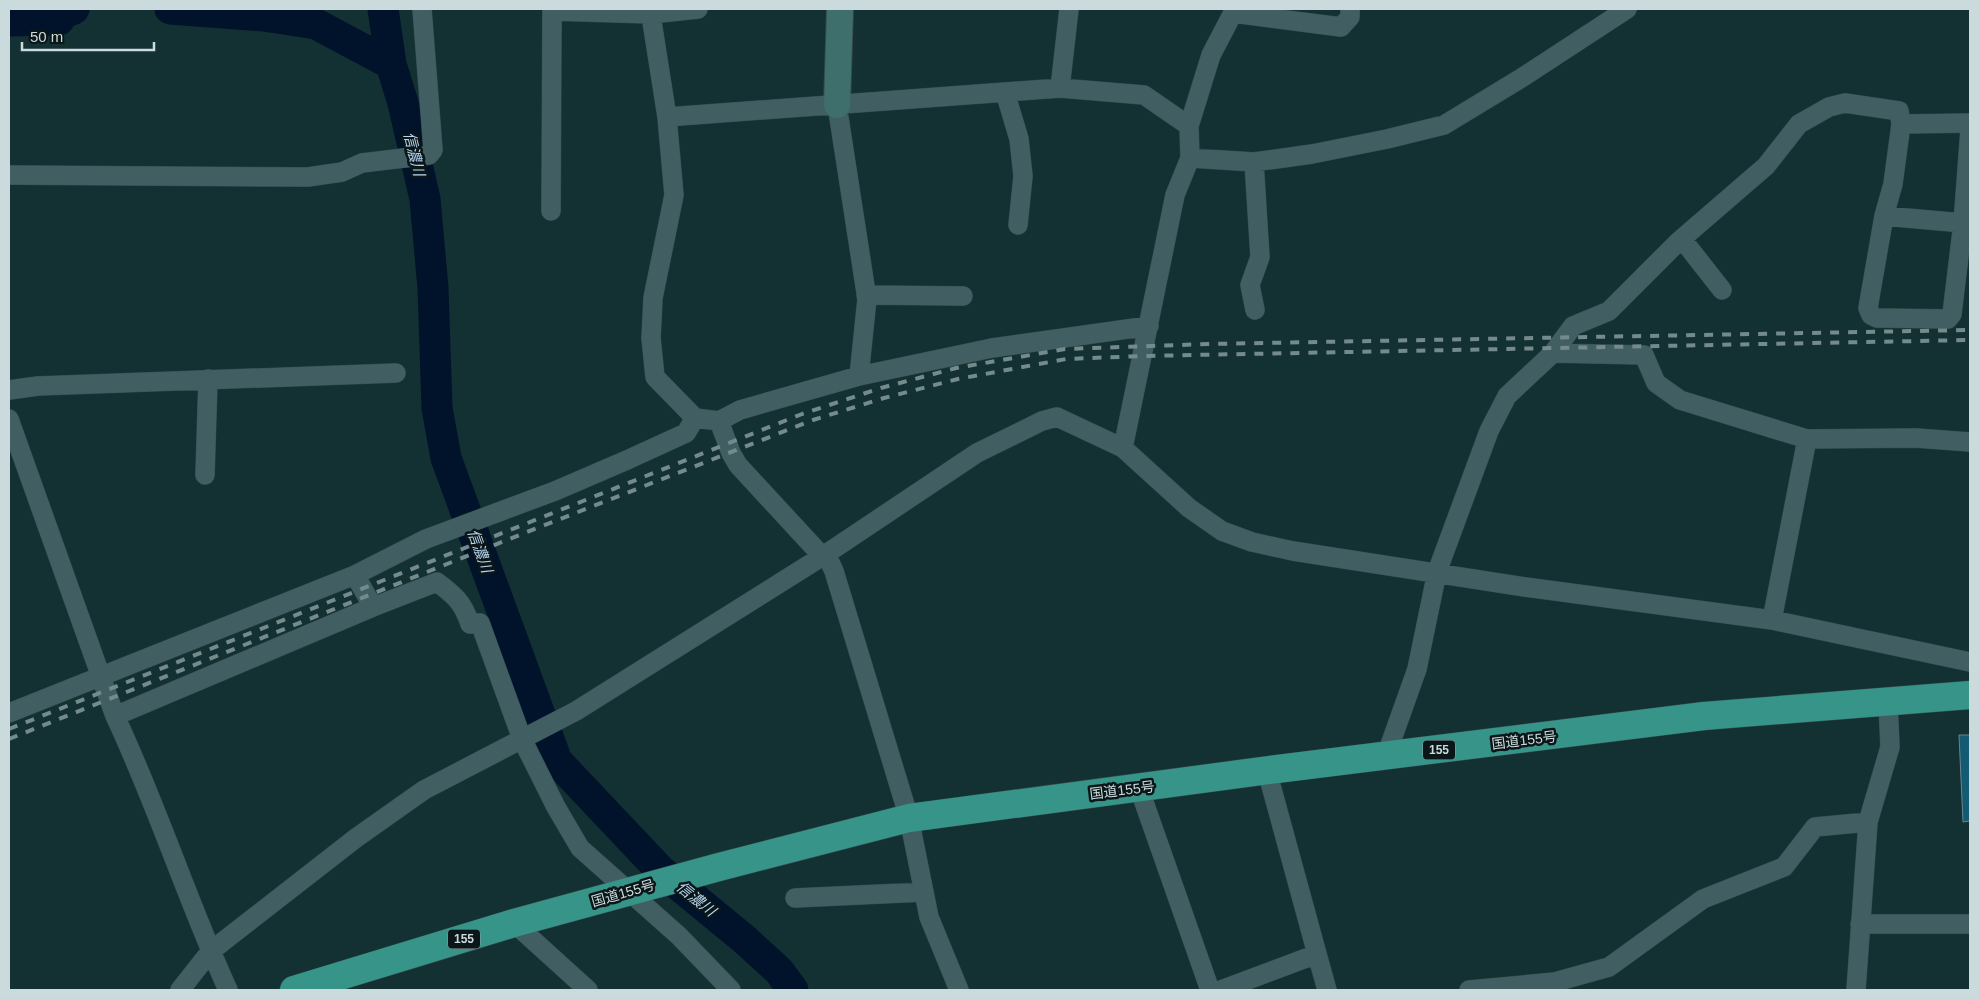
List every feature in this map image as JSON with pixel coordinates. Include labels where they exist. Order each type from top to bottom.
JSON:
[{"type":"highway","name":"国道155号","points":[[294,990],[514,923],[909,818],[1704,716],[1970,695]]},
{"type":"street","points":[[9,175],[308,177],[342,172],[362,163],[429,155],[433,150],[422,9]]},
{"type":"street","points":[[551,211],[552,10],[651,11],[698,9]]},
{"type":"street","points":[[840,9],[837,105],[866,295],[859,376]]},
{"type":"street","points":[[1060,88],[1069,9]]},
{"type":"street","points":[[1122,448],[1175,195],[1190,158],[1190,126],[1211,54],[1234,11],[1341,27],[1350,17],[1350,9]]},
{"type":"street","points":[[1190,158],[1254,162],[1312,154],[1444,125],[1523,77],[1627,9]]},
{"type":"street","points":[[651,11],[667,116],[674,195],[654,298],[651,338],[655,377],[695,418],[719,421],[740,410],[859,376],[992,348],[1149,326]]},
{"type":"street","points":[[667,116],[1060,88],[1144,95],[1190,126]]},
{"type":"street","points":[[1005,92],[1019,139],[1023,176],[1018,225]]},
{"type":"street","points":[[1386,756],[1417,669],[1437,572],[1489,431],[1507,396],[1553,353],[1573,326],[1609,311],[1682,239],[1766,166],[1799,124],[1829,107],[1845,103],[1899,111],[1901,124],[1893,184],[1884,216],[1868,308],[1871,315],[1877,318],[1948,319],[1954,309],[1970,129]]},
{"type":"street","points":[[1901,124],[1970,123]]},
{"type":"street","points":[[1254,162],[1260,258],[1250,285],[1255,310]]},
{"type":"street","points":[[1884,216],[1963,223]]},
{"type":"street","points":[[1682,239],[1722,290]]},
{"type":"street","points":[[866,295],[963,296]]},
{"type":"street","points":[[1553,353],[1644,355],[1656,382],[1680,400],[1807,439],[1916,438],[1970,442]]},
{"type":"street","points":[[9,390],[38,386],[396,373]]},
{"type":"street","points":[[205,475],[208,379]]},
{"type":"street","points":[[180,990],[210,952],[356,838],[424,790],[576,710],[824,555],[977,452],[1042,421],[1057,417],[1122,448],[1189,508],[1222,531],[1252,542],[1293,551],[1525,587],[1772,620],[1970,662]]},
{"type":"street","points":[[9,712],[355,575],[426,539],[555,491],[686,433],[695,418]]},
{"type":"street","points":[[9,419],[115,716],[133,753],[210,952],[228,990]]},
{"type":"street","points":[[719,421],[738,465],[824,555],[834,571],[909,818],[929,917],[959,990]]},
{"type":"street","points":[[1772,620],[1807,439]]},
{"type":"street","points":[[355,575],[373,607]]},
{"type":"street","points":[[115,716],[373,607],[437,582],[457,598],[465,609],[470,624],[480,623],[556,807],[580,848],[679,936],[731,990]]},
{"type":"street","points":[[1856,990],[1868,822],[1890,747],[1888,702]]},
{"type":"street","points":[[1266,771],[1326,990]]},
{"type":"street","points":[[1139,788],[1210,990]]},
{"type":"street","points":[[1469,990],[1556,986],[1609,967],[1703,899],[1784,867],[1815,827],[1868,822]]},
{"type":"street","points":[[795,898],[924,892]]},
{"type":"street","points":[[514,923],[588,990]]},
{"type":"street","points":[[1860,924],[1970,924]]},
{"type":"street","points":[[1221,990],[1317,954]]},
{"type":"building","points":[[1959,735],[1970,735],[1970,821],[1963,822]]},
{"type":"waterway","points":[[9,21],[59,20],[64,13],[74,9]]},
{"type":"waterway","points":[[170,9],[264,16],[316,24],[391,64]]},
{"type":"waterway","name":"信濃川","points":[[383,9],[391,64],[403,103],[425,199],[433,288],[437,408],[446,458],[557,761],[660,870],[744,939],[779,971],[793,990]]},
{"type":"railway","points":[[9,729],[802,414],[881,388],[956,368],[1065,349],[1208,344],[1970,330]]},
{"type":"railway","points":[[9,739],[813,420],[884,398],[958,379],[1066,359],[1142,356],[1970,340]]}]
